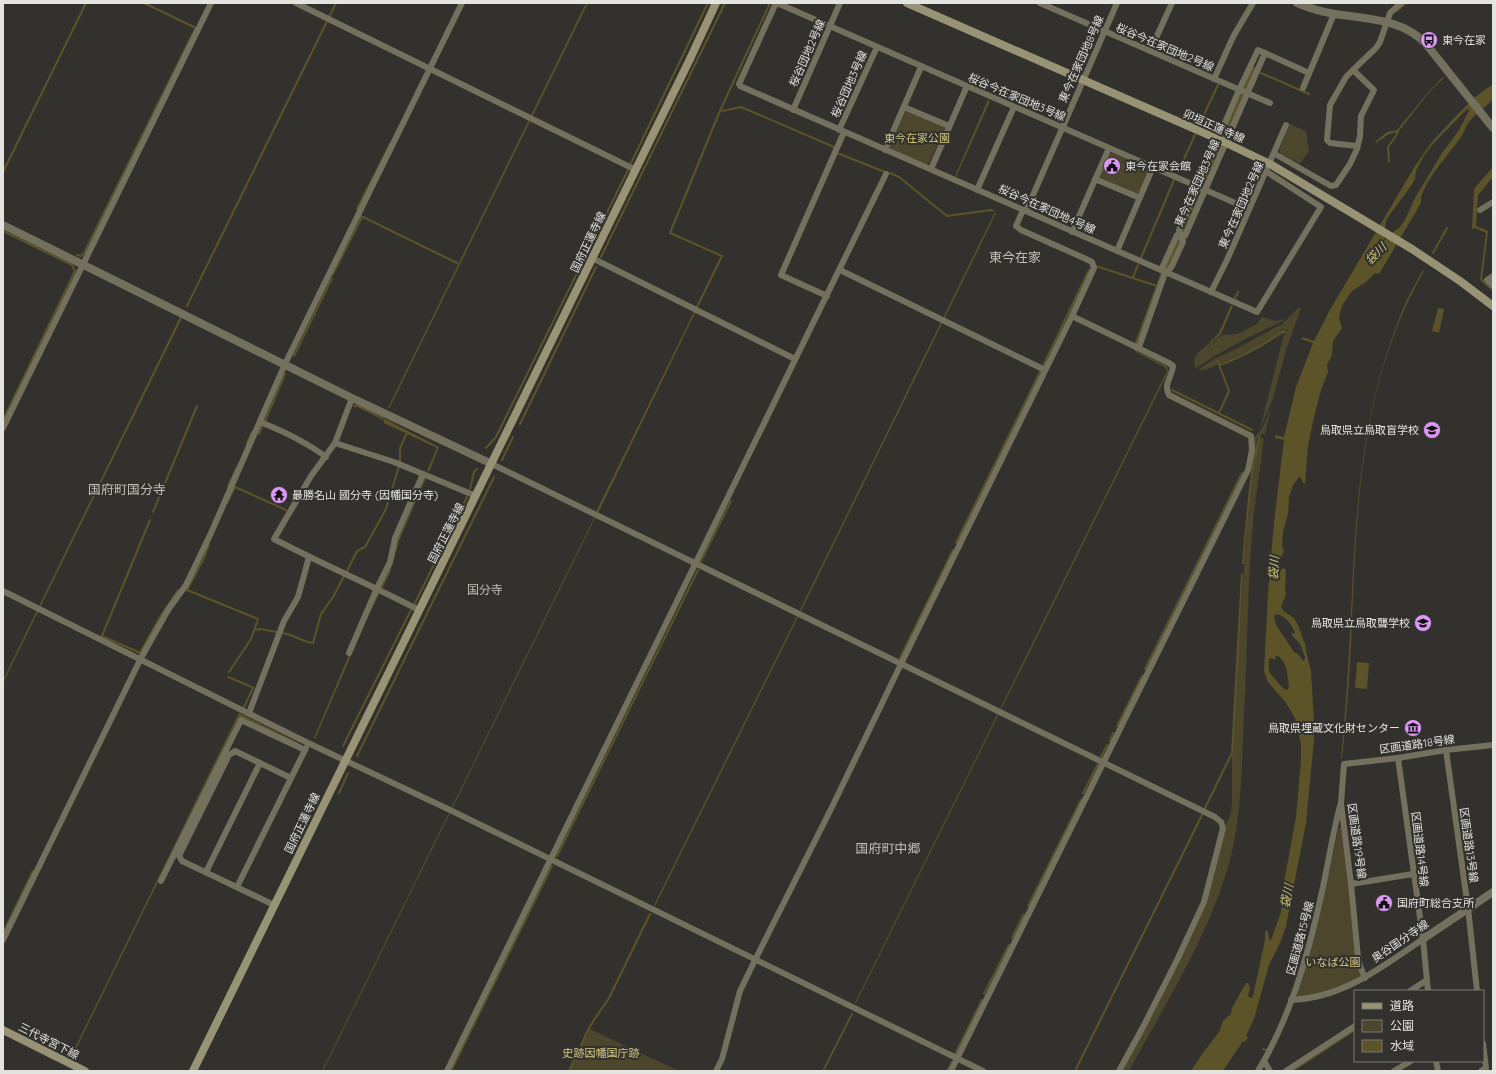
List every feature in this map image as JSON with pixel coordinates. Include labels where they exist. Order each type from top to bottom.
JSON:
[{"type":"main road","name":"国府正蓮寺線","points":[[193,1071],[636,170],[716,3]]},
{"type":"main road","name":"卯垣正蓮寺線","points":[[907,3],[1083,79],[1218,139],[1270,164],[1412,249],[1460,281],[1493,306]]},
{"type":"main road","name":"三代寺宮下線","points":[[3,1030],[85,1071]]},
{"type":"street","points":[[3,428],[211,3]]},
{"type":"street","points":[[296,3],[636,170]]},
{"type":"street","points":[[3,940],[141,658],[168,610],[186,585],[285,364],[462,3]]},
{"type":"street","name":"桜谷今在家団地3号線","points":[[777,3],[1249,209]]},
{"type":"street","name":"桜谷今在家団地4号線","points":[[777,3],[739,84],[740,86],[1257,312],[1321,207],[1267,172]]},
{"type":"street","name":"桜谷団地2号線","points":[[793,110],[840,3]]},
{"type":"street","name":"桜谷今在家団地2号線","points":[[1040,3],[1270,103]]},
{"type":"street","points":[[1056,10],[1059,3]]},
{"type":"street","name":"東今在家団地8号線","points":[[1072,316],[1094,268],[1092,262],[1021,230],[1016,226],[1062,128],[1117,3]]},
{"type":"street","points":[[1150,52],[1172,3]]},
{"type":"street","points":[[1214,79],[1234,35],[1253,3]]},
{"type":"street","points":[[1297,3],[1334,14],[1397,24],[1419,37],[1493,128]]},
{"type":"street","points":[[1357,146],[1330,143],[1327,140],[1330,105],[1346,77],[1376,48],[1380,42],[1390,13],[1400,3]]},
{"type":"street","points":[[1303,88],[1334,14]]},
{"type":"street","name":"桜谷団地3号線","points":[[827,296],[781,275],[877,47]]},
{"type":"street","points":[[1139,347],[1164,276],[1168,273],[1182,242],[1182,235],[1179,230],[1239,90],[1258,50],[1309,73]]},
{"type":"street","name":"東今在家団地3号線","points":[[1161,270],[1177,235],[1185,236],[1265,53]]},
{"type":"street","points":[[885,150],[921,67]]},
{"type":"street","points":[[1275,154],[1331,186],[1336,184],[1350,164],[1360,136],[1361,116],[1374,90],[1353,70]]},
{"type":"street","points":[[931,169],[967,86]]},
{"type":"street","points":[[904,106],[949,126]]},
{"type":"street","points":[[977,190],[1014,107]]},
{"type":"street","name":"東今在家団地2号線","points":[[1211,292],[1267,172],[1286,125]]},
{"type":"street","points":[[1072,232],[1109,148]]},
{"type":"street","points":[[1117,251],[1153,167]]},
{"type":"street","points":[[447,1071],[696,565],[886,174]]},
{"type":"street","points":[[1095,179],[1140,198]]},
{"type":"street","points":[[1480,210],[1493,202]]},
{"type":"street","points":[[3,225],[352,398],[492,464],[696,565],[1215,817],[1223,828],[1204,902],[1177,960],[1119,1071]]},
{"type":"street","points":[[592,258],[795,359]]},
{"type":"street","points":[[840,270],[1045,370]]},
{"type":"street","points":[[1493,276],[1487,280],[1493,286]]},
{"type":"street","points":[[716,1071],[722,1059],[740,991],[832,807],[1072,316],[1139,347],[1169,363],[1173,366],[1173,372],[1167,384],[1166,390],[1169,395],[1251,436],[1252,450],[1248,470],[951,1071]]},
{"type":"street","points":[[352,398],[336,443],[311,476],[274,539],[309,557],[377,588],[419,610]]},
{"type":"street","points":[[260,422],[293,437],[326,457]]},
{"type":"street","points":[[336,443],[394,462],[476,496]]},
{"type":"street","points":[[349,652],[390,562],[395,538],[423,474]]},
{"type":"street","points":[[249,713],[284,621],[298,597],[309,557]]},
{"type":"street","points":[[3,591],[141,658],[308,743],[448,809],[983,1071]]},
{"type":"street","points":[[161,881],[241,720],[305,750]]},
{"type":"street","points":[[237,887],[308,743]]},
{"type":"street","name":"区画道路18号線","points":[[1344,764],[1493,745]]},
{"type":"street","name":"区画道路13号線","points":[[1446,750],[1468,908],[1477,990]]},
{"type":"street","points":[[274,905],[182,860],[179,856],[229,755],[235,751],[291,778]]},
{"type":"street","name":"区画道路14号線","points":[[1398,758],[1423,939],[1428,990]]},
{"type":"street","points":[[206,872],[260,763]]},
{"type":"street","name":"区画道路19号線","points":[[1344,764],[1341,803],[1351,884],[1413,874]]},
{"type":"street","name":"区画道路15号線","points":[[1258,1071],[1282,1024],[1301,973],[1321,899],[1341,803]]},
{"type":"street","points":[[1351,884],[1358,957],[1365,978]]},
{"type":"street","name":"奥谷国分寺線","points":[[1291,1000],[1329,994],[1352,985],[1365,978],[1493,892]]},
{"type":"street","points":[[1412,990],[1427,980]]},
{"type":"street","points":[[1286,1071],[1354,1027]]},
{"type":"street","points":[[1481,1071],[1486,1068],[1484,1051]]},
{"type":"street","points":[[1264,1061],[1270,1071]]},
{"type":"street","points":[[1394,1071],[1409,1062]]},
{"type":"green space","name":"東今在家公園","points":[[906,110],[946,126],[929,163],[926,165],[891,149],[890,147]]},
{"type":"green space","points":[[1290,124],[1306,131],[1309,151],[1300,164],[1280,153],[1279,150]]},
{"type":"green space","points":[[1112,153],[1147,168],[1148,171],[1138,195],[1099,177],[1109,154]]},
{"type":"green space","points":[[1298,308],[1301,308],[1287,347],[1272,401],[1260,429],[1284,334],[1287,335],[1289,331],[1282,329],[1280,331],[1282,332],[1258,347],[1205,370],[1198,370],[1214,359],[1282,324]]},
{"type":"green space","points":[[1262,317],[1276,321],[1285,319],[1226,349],[1195,369],[1195,357],[1209,343],[1212,350],[1214,349],[1213,342],[1222,335],[1237,334],[1257,324]]},
{"type":"green space","points":[[1271,407],[1265,434],[1261,434],[1257,439],[1250,475],[1247,475],[1254,438],[1263,427]]},
{"type":"green space","points":[[1261,438],[1264,438],[1253,523],[1241,785],[1235,839],[1223,884],[1200,939],[1129,1071],[1122,1071],[1193,931],[1225,827],[1230,816],[1232,804],[1232,753],[1247,522],[1256,454]]},
{"type":"green space","name":"いなば公園","points":[[1339,827],[1341,828],[1362,977],[1334,990],[1301,998],[1295,994],[1319,916]]},
{"type":"green space","name":"史跡因幡国庁跡","points":[[590,1029],[679,1071],[570,1071]]},
{"type":"water","points":[[586,3],[588,3],[389,409],[388,408]]},
{"type":"water","points":[[1253,66],[1256,68],[1135,348],[1138,352],[1167,366],[1168,372],[855,1003],[1167,371],[1165,367],[1136,352],[1133,348],[1160,275]]},
{"type":"water","points":[[1443,77],[1444,78],[1431,90],[1398,132],[1389,134],[1376,143],[1375,142],[1387,132],[1397,130],[1431,89]]},
{"type":"water","name":"袋川","points":[[1493,84],[1493,100],[1476,114],[1468,123],[1461,137],[1436,169],[1421,196],[1421,203],[1379,274],[1375,273],[1366,282],[1352,291],[1341,309],[1339,318],[1342,328],[1333,341],[1332,355],[1327,365],[1328,372],[1321,390],[1314,417],[1308,446],[1305,484],[1299,477],[1293,485],[1289,497],[1288,514],[1283,531],[1282,545],[1284,551],[1280,560],[1280,570],[1284,568],[1286,570],[1286,594],[1281,607],[1283,611],[1295,620],[1306,646],[1311,671],[1314,722],[1314,740],[1306,823],[1286,926],[1280,943],[1269,965],[1254,1019],[1246,1036],[1248,1037],[1245,1042],[1243,1041],[1223,1071],[1191,1071],[1219,1032],[1223,1021],[1231,1014],[1232,1008],[1246,983],[1248,983],[1250,988],[1248,996],[1251,998],[1253,996],[1265,940],[1265,932],[1268,930],[1269,939],[1271,940],[1281,912],[1284,882],[1296,817],[1301,744],[1295,718],[1286,703],[1268,682],[1264,672],[1268,593],[1274,522],[1284,440],[1275,438],[1275,435],[1284,437],[1296,387],[1313,343],[1301,339],[1302,337],[1314,341],[1331,308],[1415,166],[1431,143],[1475,97]],"holes":[[[1468,109],[1469,111],[1459,130],[1442,153],[1415,198],[1405,220],[1399,228],[1390,234],[1384,241],[1386,220],[1411,186],[1423,157],[1432,145]],[[1277,614],[1283,617],[1292,627],[1295,633],[1291,634],[1300,644],[1305,657],[1303,661],[1298,654],[1294,652],[1276,625],[1274,616]],[[1276,656],[1278,656],[1284,662],[1289,686],[1286,690],[1269,671],[1269,659],[1271,658],[1275,660]]]},
{"type":"water","points":[[988,100],[990,101],[956,177],[955,176]]},
{"type":"water","points":[[1493,167],[1493,177],[1478,195],[1476,226],[1488,231],[1482,279],[1493,290],[1493,292],[1480,280],[1486,233],[1475,228],[1472,229],[1474,189]]},
{"type":"water","points":[[995,212],[996,213],[980,246],[801,611],[800,610]]},
{"type":"water","points":[[1423,270],[1424,271],[1402,315],[1385,360],[1374,403],[1385,358],[1404,306]]},
{"type":"water","points":[[1231,305],[1233,306],[1221,334],[1212,342],[1214,349],[1212,349],[1210,342],[1219,333]]},
{"type":"water","points":[[1438,308],[1444,309],[1439,333],[1432,331]]},
{"type":"water","points":[[695,310],[696,311],[598,513],[596,512]]},
{"type":"water","points":[[180,317],[182,318],[3,683],[3,680]]},
{"type":"water","points":[[1372,410],[1359,501],[1355,549],[1351,646],[1341,758],[1347,681],[1357,514],[1361,475]]},
{"type":"water","points":[[383,418],[439,447],[429,472],[427,471],[437,448],[384,423]]},
{"type":"water","points":[[1261,434],[1255,461],[1248,513],[1244,564],[1242,564],[1251,474],[1257,441]]},
{"type":"water","points":[[424,477],[426,478],[399,541],[390,573],[368,616],[315,739],[314,738]]},
{"type":"water","points":[[594,518],[595,518],[322,1071]]},
{"type":"water","points":[[797,616],[798,617],[655,906],[654,905]]},
{"type":"water","points":[[1357,662],[1369,663],[1367,689],[1355,688]]},
{"type":"water","points":[[239,713],[299,743],[298,744],[239,717],[71,1059],[70,1058]]},
{"type":"water","points":[[852,1012],[853,1014],[824,1071],[822,1071]]},
{"type":"water","points":[[1354,1030],[1354,1032],[1294,1071],[1291,1071]]},
{"type":"waterway","points":[[3,172],[86,3]]},
{"type":"waterway","points":[[144,3],[196,28]]},
{"type":"waterway","points":[[187,306],[336,3]]},
{"type":"waterway","points":[[631,163],[708,3]]},
{"type":"waterway","points":[[601,257],[725,3]]},
{"type":"waterway","points":[[697,307],[722,256],[670,233],[719,113],[770,3]]},
{"type":"waterway","points":[[1397,11],[1406,3]]},
{"type":"waterway","points":[[77,255],[81,256],[84,253],[195,29]]},
{"type":"waterway","points":[[1261,73],[1309,94]]},
{"type":"waterway","points":[[1200,123],[1218,85]]},
{"type":"waterway","points":[[722,111],[741,107],[835,148]]},
{"type":"waterway","points":[[1389,162],[1388,147],[1398,131]]},
{"type":"waterway","points":[[1178,172],[1195,135]]},
{"type":"waterway","points":[[357,209],[390,144]]},
{"type":"waterway","points":[[837,153],[885,172]]},
{"type":"waterway","points":[[486,448],[496,437],[628,170]]},
{"type":"waterway","points":[[890,173],[899,177],[947,216],[991,210],[993,211]]},
{"type":"waterway","points":[[1141,258],[1174,180]]},
{"type":"waterway","points":[[361,216],[457,263]]},
{"type":"waterway","points":[[333,274],[362,217]]},
{"type":"waterway","points":[[1433,253],[1447,228]]},
{"type":"waterway","points":[[3,231],[72,265],[75,271],[3,420]]},
{"type":"waterway","points":[[1133,277],[1138,265]]},
{"type":"waterway","points":[[1096,266],[1157,286]]},
{"type":"waterway","points":[[520,424],[596,267]]},
{"type":"waterway","points":[[1043,366],[1089,270]]},
{"type":"waterway","points":[[294,356],[332,278]]},
{"type":"waterway","points":[[1235,298],[1238,292]]},
{"type":"waterway","points":[[1282,331],[1287,333]]},
{"type":"waterway","points":[[1220,365],[1253,350],[1284,331]]},
{"type":"waterway","points":[[1218,362],[1229,391],[1219,413]]},
{"type":"waterway","points":[[956,543],[1040,372]]},
{"type":"waterway","points":[[265,421],[285,374]]},
{"type":"waterway","points":[[1172,390],[1252,430]]},
{"type":"waterway","points":[[153,512],[197,406]]},
{"type":"waterway","points":[[354,406],[358,406],[382,418]]},
{"type":"waterway","points":[[259,434],[262,427]]},
{"type":"waterway","points":[[247,443],[252,432]]},
{"type":"waterway","points":[[400,462],[400,448],[407,433]]},
{"type":"waterway","points":[[502,460],[513,437]]},
{"type":"waterway","points":[[346,573],[357,551],[365,547],[386,509],[399,466]]},
{"type":"waterway","points":[[228,486],[237,467]]},
{"type":"waterway","points":[[470,489],[474,472],[477,469]]},
{"type":"waterway","points":[[1145,669],[1242,473]]},
{"type":"waterway","points":[[357,756],[494,477]]},
{"type":"waterway","points":[[227,503],[235,487],[286,510]]},
{"type":"waterway","points":[[415,603],[467,497]]},
{"type":"waterway","points":[[701,561],[731,501]]},
{"type":"waterway","points":[[150,520],[102,636],[140,653],[160,617],[178,590]]},
{"type":"waterway","points":[[209,544],[204,558],[187,590],[258,619],[251,639],[229,672]]},
{"type":"waterway","points":[[900,658],[953,550]]},
{"type":"waterway","points":[[557,856],[698,570]]},
{"type":"waterway","points":[[1204,810],[1232,753],[1242,575]]},
{"type":"waterway","points":[[282,633],[313,643],[321,614],[333,597],[344,576]]},
{"type":"waterway","points":[[343,746],[411,610]]},
{"type":"waterway","points":[[254,630],[260,629],[277,632]]},
{"type":"waterway","points":[[1117,726],[1142,676]]},
{"type":"waterway","points":[[228,677],[253,688],[244,707]]},
{"type":"waterway","points":[[1110,741],[1113,733]]},
{"type":"waterway","points":[[1101,757],[1107,745]]},
{"type":"waterway","points":[[1083,793],[1098,764]]},
{"type":"waterway","points":[[339,793],[348,773]]},
{"type":"waterway","points":[[1028,906],[1081,800]]},
{"type":"waterway","points":[[1075,1071],[1202,815]]},
{"type":"waterway","points":[[451,1071],[552,866]]},
{"type":"waterway","points":[[3,933],[33,871]]},
{"type":"waterway","points":[[569,1071],[590,1026],[609,998],[650,914]]},
{"type":"waterway","points":[[1012,938],[1024,914]]},
{"type":"waterway","points":[[984,994],[1009,945]]},
{"type":"waterway","points":[[955,1054],[982,1000]]},
{"type":"waterway","points":[[947,1071],[952,1062]]},
{"type":"place","name":"東今在家","points":[[1429,40]]},
{"type":"place","name":"東今在家会館","points":[[1112,166]]},
{"type":"place","name":"鳥取県立鳥取盲学校","points":[[1432,430]]},
{"type":"place","name":"最勝名山 國分寺 (因幡国分寺)","points":[[279,495]]},
{"type":"place","name":"鳥取県立鳥取聾学校","points":[[1423,623]]},
{"type":"place","name":"鳥取県埋蔵文化財センター","points":[[1413,728]]},
{"type":"place","name":"国府町総合支所","points":[[1384,903]]},
{"type":"district","name":"東今在家","points":[[1015,257]]},
{"type":"district","name":"国府町国分寺","points":[[127,489]]},
{"type":"district","name":"国分寺","points":[[485,590]]},
{"type":"district","name":"国府町中郷","points":[[888,848]]}]
